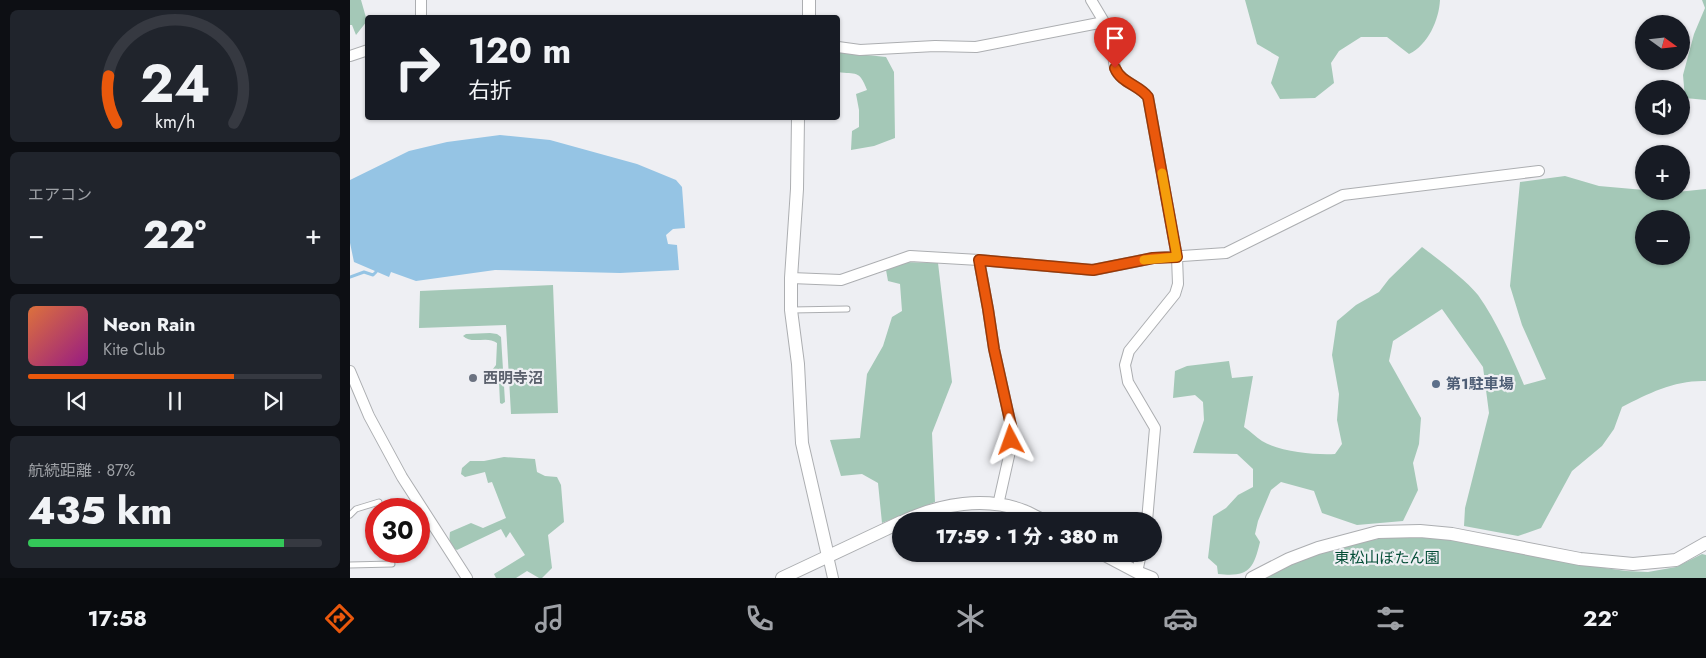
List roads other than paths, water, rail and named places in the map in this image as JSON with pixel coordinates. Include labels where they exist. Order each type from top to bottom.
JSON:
[{"type":"street","points":[[420,15],[421,0]]},
{"type":"street","points":[[809,0],[809,15]]},
{"type":"street","points":[[1091,0],[1109,30],[1117,74],[1133,86],[1143,90],[1148,97],[1177,257],[1178,284],[1175,294],[1129,351],[1125,365],[1128,382],[1155,428],[1148,512]]},
{"type":"street","points":[[840,47],[860,50],[935,46],[976,47],[1104,22]]},
{"type":"street","points":[[350,56],[365,51]]},
{"type":"street","points":[[798,120],[797,189],[791,278],[791,310],[798,364],[802,443],[833,578]]},
{"type":"street","points":[[791,278],[841,280],[910,256],[1093,270],[1153,258],[1226,253],[1344,195],[1539,170]]},
{"type":"street","points":[[979,260],[994,349],[1012,430],[1011,448],[998,505]]},
{"type":"street","points":[[350,371],[369,416],[398,468],[466,578]]},
{"type":"street","points":[[928,512],[958,504],[998,505],[1026,512]]},
{"type":"street","points":[[782,578],[892,527]]},
{"type":"street","points":[[1252,578],[1289,559],[1318,548],[1378,532],[1420,531],[1452,534],[1580,558],[1633,564],[1676,560],[1706,543]]},
{"type":"street","points":[[1118,562],[1152,578]]},
{"type":"street","points":[[1137,572],[1139,562]]},
{"type":"lane","points":[[791,310],[847,309]]},
{"type":"lane","points":[[350,516],[356,509],[365,506]]},
{"type":"lane","points":[[350,565],[392,564]]},
{"type":"water","points":[[500,135],[550,140],[637,164],[676,180],[682,187],[685,228],[673,229],[666,235],[668,244],[677,245],[679,270],[620,273],[495,270],[416,281],[391,272],[389,277],[354,262],[350,243],[350,180],[409,151],[447,142]]},
{"type":"waterway","points":[[350,277],[364,272],[373,275],[376,272]]},
{"type":"place","name":"西明寺沼","points":[[473,378]]},
{"type":"place","name":"第1駐車場","points":[[1436,384]]},
{"type":"park label","name":"東松山ぼたん園","points":[[1387,558]]}]
